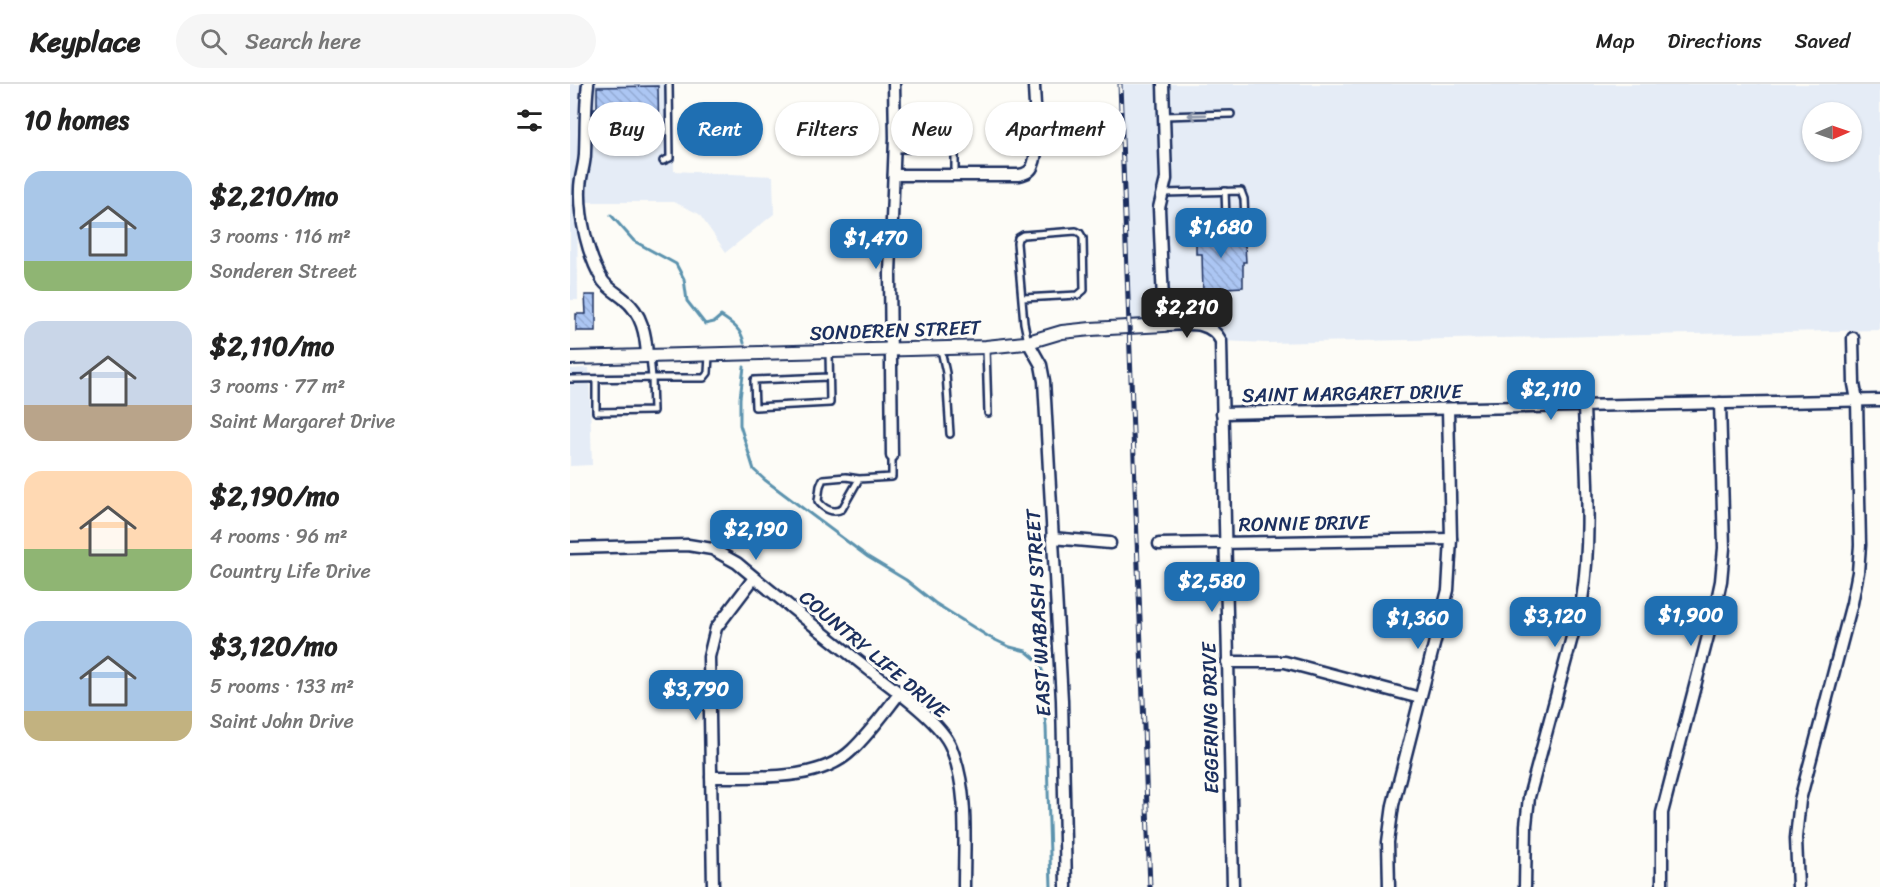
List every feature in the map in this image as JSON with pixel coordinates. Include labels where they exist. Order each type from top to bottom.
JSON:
[{"type":"street","points":[[588,84],[585,156],[580,188],[581,212],[586,236],[604,282],[629,303],[639,318],[646,335],[648,356]]},
{"type":"street","points":[[894,84],[894,102]]},
{"type":"street","points":[[894,176],[1018,175],[1029,171],[1034,164],[1036,152],[1034,84]]},
{"type":"street","points":[[1163,84],[1166,179],[1159,208],[1164,326]]},
{"type":"street","points":[[892,456],[890,274],[895,156]]},
{"type":"street","name":"SONDEREN STREET","points":[[570,358],[986,346],[1028,342],[1062,332],[1164,326],[1202,325],[1217,333]]},
{"type":"street","name":"EGGERING DRIVE","points":[[1217,333],[1221,341],[1233,887]]},
{"type":"street","points":[[1798,887],[1796,838],[1800,800],[1858,572],[1860,545],[1857,400],[1854,384],[1853,338]]},
{"type":"street","name":"EAST WABASH STREET","points":[[1028,342],[1041,365],[1044,381],[1062,700],[1066,887]]},
{"type":"street","name":"SAINT MARGARET DRIVE","points":[[1222,413],[1880,400]]},
{"type":"street","points":[[1662,887],[1664,804],[1721,581],[1724,548],[1720,403]]},
{"type":"street","points":[[1525,887],[1529,797],[1582,600],[1585,580],[1587,550],[1584,406]]},
{"type":"street","points":[[1389,887],[1388,842],[1392,806],[1448,590],[1451,538],[1448,409]]},
{"type":"street","points":[[1052,538],[1110,543]]},
{"type":"street","name":"RONNIE DRIVE","points":[[1159,544],[1451,538]]},
{"type":"street","name":"COUNTRY LIFE DRIVE","points":[[570,548],[688,545],[712,549],[737,563],[932,722],[950,744],[959,770],[963,809],[964,887]]},
{"type":"street","points":[[713,887],[709,657],[716,628],[754,578]]},
{"type":"street","points":[[1227,662],[1286,662],[1420,698]]},
{"type":"street","points":[[711,777],[798,774],[832,764],[851,752],[899,694]]},
{"type":"lane","points":[[663,161],[670,158],[669,84]]},
{"type":"lane","points":[[1164,116],[1231,114]]},
{"type":"lane","points":[[955,156],[955,176]]},
{"type":"lane","points":[[1225,191],[1226,218],[1233,223]]},
{"type":"lane","points":[[1164,193],[1241,191],[1245,218],[1240,223]]},
{"type":"lane","points":[[1023,298],[1082,293],[1084,290],[1083,238],[1080,233],[1076,231],[1023,235],[1018,238],[1024,323],[1028,342]]},
{"type":"lane","points":[[986,346],[988,413]]},
{"type":"lane","points":[[941,348],[946,373],[950,434]]},
{"type":"lane","points":[[829,352],[830,403],[755,407],[754,380],[829,377]]},
{"type":"lane","points":[[570,379],[704,378],[708,373],[709,355]]},
{"type":"lane","points":[[596,379],[596,412],[653,411],[648,356]]},
{"type":"lane","points":[[859,479],[842,509],[827,510],[818,501],[823,479],[892,477],[892,456]]},
{"type":"shaded area","points":[[570,84],[673,84],[674,171],[773,176],[774,214],[726,252],[699,214],[674,202],[577,202],[578,300],[570,300]]},
{"type":"shaded area","points":[[1120,84],[1880,84],[1880,330],[1267,343],[1221,341],[1209,327],[1129,327],[1123,156],[1126,156],[1126,102],[1121,102]]},
{"type":"shaded area","points":[[589,368],[592,465],[570,466],[570,369]]},
{"type":"building","points":[[658,86],[658,102],[597,102],[597,87]]},
{"type":"building","points":[[1203,228],[1242,228],[1242,245],[1245,245],[1246,262],[1243,262],[1243,287],[1226,288],[1226,293],[1203,294],[1202,254],[1196,254],[1196,235],[1203,235]]},
{"type":"building","points":[[585,295],[596,295],[596,331],[576,331],[576,314],[586,314]]},
{"type":"waterway","points":[[611,215],[634,241],[676,264],[684,279],[687,301],[705,324],[714,322],[721,316],[739,331],[744,343]]},
{"type":"waterway","points":[[744,367],[740,398],[740,425],[754,470],[868,557],[906,580],[935,603],[989,637],[1010,647],[1026,651],[1038,661],[1045,677],[1043,703],[1046,726],[1051,887]]},
{"type":"railway","points":[[1120,84],[1150,887]]}]
